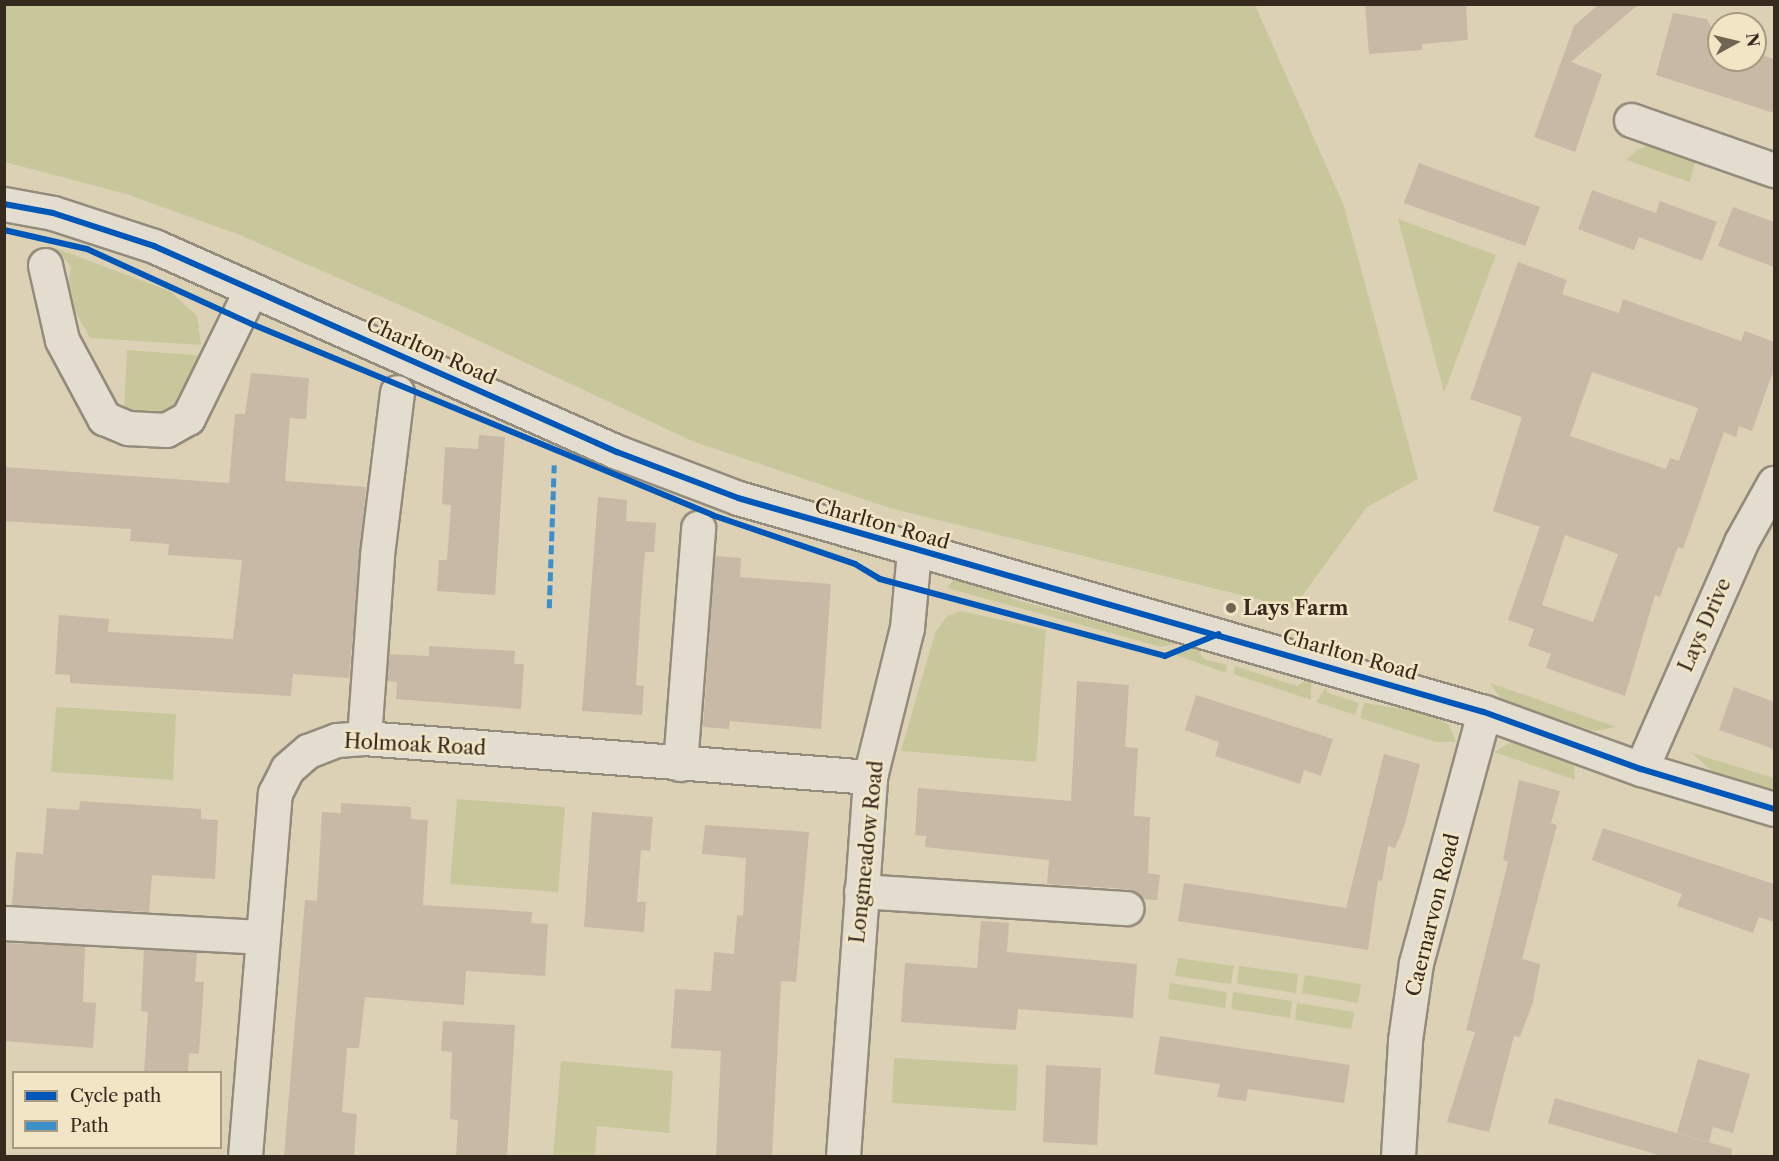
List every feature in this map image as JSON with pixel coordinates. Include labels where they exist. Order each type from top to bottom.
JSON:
[{"type":"street","points":[[1631,120],[1774,170]]},
{"type":"street","name":"Charlton Road","points":[[4,204],[53,213],[154,246],[617,452],[738,498],[1484,712],[1641,769],[1774,809]]},
{"type":"street","points":[[45,265],[62,340],[104,418],[128,428],[166,430],[188,418],[251,290]]},
{"type":"street","points":[[364,738],[377,555],[397,392]]},
{"type":"street","name":"Lays Drive","points":[[1641,769],[1741,542],[1774,483]]},
{"type":"street","points":[[680,764],[698,528]]},
{"type":"street","name":"Longmeadow Road","points":[[843,1156],[870,777],[907,628],[914,550]]},
{"type":"street","name":"Caernarvon Road","points":[[1398,1156],[1405,1040],[1416,963],[1484,712]]},
{"type":"street","name":"Holmoak Road","points":[[245,1156],[275,794],[287,769],[308,751],[337,740],[364,738],[870,777]]},
{"type":"street","points":[[861,891],[1126,908]]},
{"type":"street","points":[[4,923],[263,938]]},
{"type":"green space","points":[[5,4],[1255,5],[1344,206],[1418,479],[1367,507],[1293,608],[890,508],[692,441],[441,323],[240,235],[126,194],[5,162]]},
{"type":"green space","points":[[1656,143],[1696,158],[1690,182],[1626,160],[1637,150]]},
{"type":"green space","points":[[1398,219],[1496,255],[1444,392]]},
{"type":"green space","points":[[55,248],[170,291],[197,316],[201,345],[90,338],[66,295],[71,267]]},
{"type":"green space","points":[[127,350],[207,356],[188,398],[163,419],[129,414],[124,408]]},
{"type":"green space","points":[[955,578],[1006,591],[1012,599],[1177,643],[1161,647],[947,588]]},
{"type":"green space","points":[[961,611],[1046,630],[1036,762],[901,751],[935,633],[947,616]]},
{"type":"green space","points":[[1187,647],[1198,649],[1204,659],[1227,665],[1226,673],[1176,655]]},
{"type":"green space","points":[[1235,666],[1297,686],[1306,680],[1311,682],[1311,700],[1233,674]]},
{"type":"green space","points":[[1490,683],[1616,727],[1594,731],[1502,701]]},
{"type":"green space","points":[[1326,687],[1328,693],[1359,703],[1355,715],[1316,702]]},
{"type":"green space","points":[[1364,703],[1429,713],[1449,725],[1456,742],[1436,742],[1360,718]]},
{"type":"green space","points":[[56,707],[176,714],[173,780],[51,772]]},
{"type":"green space","points":[[1513,741],[1556,752],[1574,766],[1575,780],[1494,752]]},
{"type":"green space","points":[[1692,753],[1774,778],[1774,791],[1712,771]]},
{"type":"green space","points":[[457,799],[565,807],[558,892],[450,884]]},
{"type":"green space","points":[[1178,958],[1234,966],[1231,984],[1175,976]]},
{"type":"green space","points":[[1239,966],[1298,974],[1296,993],[1237,984]]},
{"type":"green space","points":[[1305,975],[1361,984],[1358,1003],[1302,993]]},
{"type":"green space","points":[[1170,983],[1227,992],[1225,1008],[1168,999]]},
{"type":"green space","points":[[1233,992],[1292,1001],[1290,1018],[1231,1009]]},
{"type":"green space","points":[[1297,1003],[1354,1012],[1351,1029],[1295,1020]]},
{"type":"green space","points":[[894,1058],[1018,1065],[1016,1111],[892,1103]]},
{"type":"green space","points":[[561,1061],[673,1071],[669,1133],[597,1126],[595,1156],[553,1156]]},
{"type":"building","points":[[1365,4],[1466,4],[1468,40],[1422,44],[1422,50],[1369,54]]},
{"type":"building","points":[[1599,4],[1639,4],[1571,62],[1602,74],[1575,152],[1534,137],[1574,26]]},
{"type":"building","points":[[1673,13],[1707,19],[1707,72],[1767,72],[1767,57],[1774,59],[1774,113],[1656,75]]},
{"type":"building","points":[[1419,163],[1540,207],[1525,246],[1404,203]]},
{"type":"building","points":[[1592,190],[1656,213],[1660,201],[1717,222],[1702,261],[1639,237],[1634,250],[1578,229]]},
{"type":"building","points":[[1733,207],[1774,222],[1774,267],[1718,246]]},
{"type":"building","points":[[1518,262],[1567,280],[1562,294],[1619,313],[1623,299],[1741,341],[1745,331],[1774,342],[1774,369],[1752,431],[1739,426],[1736,437],[1724,432],[1683,549],[1678,547],[1660,597],[1655,595],[1625,696],[1546,668],[1551,654],[1528,646],[1534,629],[1508,620],[1540,527],[1493,511],[1522,417],[1470,399]],"holes":[[[1592,372],[1698,408],[1679,461],[1670,458],[1666,469],[1570,436]],[[1565,535],[1618,554],[1593,622],[1542,605]]]},
{"type":"building","points":[[251,373],[309,378],[306,419],[290,418],[285,481],[366,487],[349,678],[293,674],[291,696],[70,683],[70,675],[55,674],[59,615],[109,619],[108,632],[233,639],[242,560],[168,555],[169,544],[130,541],[131,529],[4,521],[4,467],[229,483],[235,414],[245,414]]},
{"type":"building","points":[[479,435],[505,437],[495,595],[437,591],[439,560],[447,560],[451,505],[442,504],[445,447],[478,449]]},
{"type":"building","points":[[598,497],[627,500],[626,521],[656,523],[654,552],[645,552],[641,601],[636,685],[644,686],[642,715],[582,711]]},
{"type":"building","points":[[715,556],[741,558],[740,577],[831,584],[821,729],[730,721],[729,729],[703,727]]},
{"type":"building","points":[[429,646],[515,651],[514,664],[524,664],[521,709],[396,699],[397,682],[387,681],[389,654],[429,656]]},
{"type":"building","points":[[1077,681],[1129,685],[1125,747],[1138,748],[1134,816],[1150,817],[1148,873],[1160,875],[1157,900],[1142,899],[1127,889],[1047,884],[1049,860],[925,847],[926,836],[915,835],[918,788],[1071,801]]},
{"type":"building","points":[[1734,687],[1774,702],[1774,749],[1719,730]]},
{"type":"building","points":[[1196,695],[1333,739],[1321,776],[1304,770],[1300,784],[1215,756],[1219,742],[1185,730]]},
{"type":"building","points":[[1384,754],[1420,764],[1404,827],[1395,848],[1388,846],[1382,881],[1378,880],[1368,950],[1178,921],[1184,883],[1346,908]]},
{"type":"building","points":[[1519,780],[1560,791],[1551,823],[1557,825],[1522,959],[1540,964],[1533,1002],[1520,1037],[1514,1036],[1489,1132],[1447,1122],[1475,1032],[1466,1030],[1508,862],[1503,860]]},
{"type":"building","points":[[80,801],[201,809],[201,819],[218,820],[215,879],[152,875],[149,912],[12,905],[16,852],[43,854],[47,808],[79,810]]},
{"type":"building","points":[[341,803],[411,807],[411,819],[428,820],[423,905],[532,912],[531,923],[548,924],[545,976],[466,971],[464,1005],[365,997],[359,1048],[347,1048],[342,1112],[357,1114],[354,1156],[284,1156],[305,900],[317,901],[322,812],[341,813]]},
{"type":"building","points":[[592,812],[653,817],[650,851],[641,850],[637,902],[646,902],[644,932],[584,927]]},
{"type":"building","points":[[705,825],[809,832],[796,982],[781,981],[772,1156],[716,1156],[721,1051],[671,1048],[675,989],[711,991],[714,952],[734,954],[737,915],[743,916],[746,858],[702,854]]},
{"type":"building","points":[[1603,828],[1774,884],[1774,922],[1759,917],[1753,933],[1677,906],[1682,894],[1592,860]]},
{"type":"building","points":[[981,921],[1009,923],[1007,952],[1137,964],[1133,1018],[1018,1009],[1016,1030],[901,1022],[905,963],[977,968]]},
{"type":"building","points":[[4,943],[85,946],[83,1002],[96,1003],[93,1048],[4,1041]]},
{"type":"building","points":[[144,949],[197,952],[195,982],[204,982],[199,1054],[189,1053],[188,1071],[144,1071],[148,1012],[141,1011]]},
{"type":"building","points":[[443,1021],[515,1025],[507,1156],[456,1156],[458,1120],[450,1119],[452,1052],[441,1051]]},
{"type":"building","points":[[1160,1036],[1350,1065],[1344,1103],[1248,1089],[1246,1101],[1217,1097],[1220,1084],[1154,1074]]},
{"type":"building","points":[[1698,1059],[1750,1074],[1733,1133],[1713,1127],[1709,1142],[1677,1133]]},
{"type":"building","points":[[1046,1065],[1101,1068],[1097,1145],[1043,1142]]},
{"type":"building","points":[[1555,1098],[1732,1149],[1731,1156],[1662,1156],[1548,1123]]},
{"type":"marked path","points":[[549,608],[554,465]]},
{"type":"cycle path","points":[[4,204],[53,213],[154,246],[617,452],[738,498],[1484,712],[1641,769],[1774,809]]},
{"type":"cycle path","points":[[4,230],[87,249],[254,325],[712,515],[855,564],[880,579],[1165,656],[1219,634]]},
{"type":"place","name":"Lays Farm","points":[[1231,608]]}]
